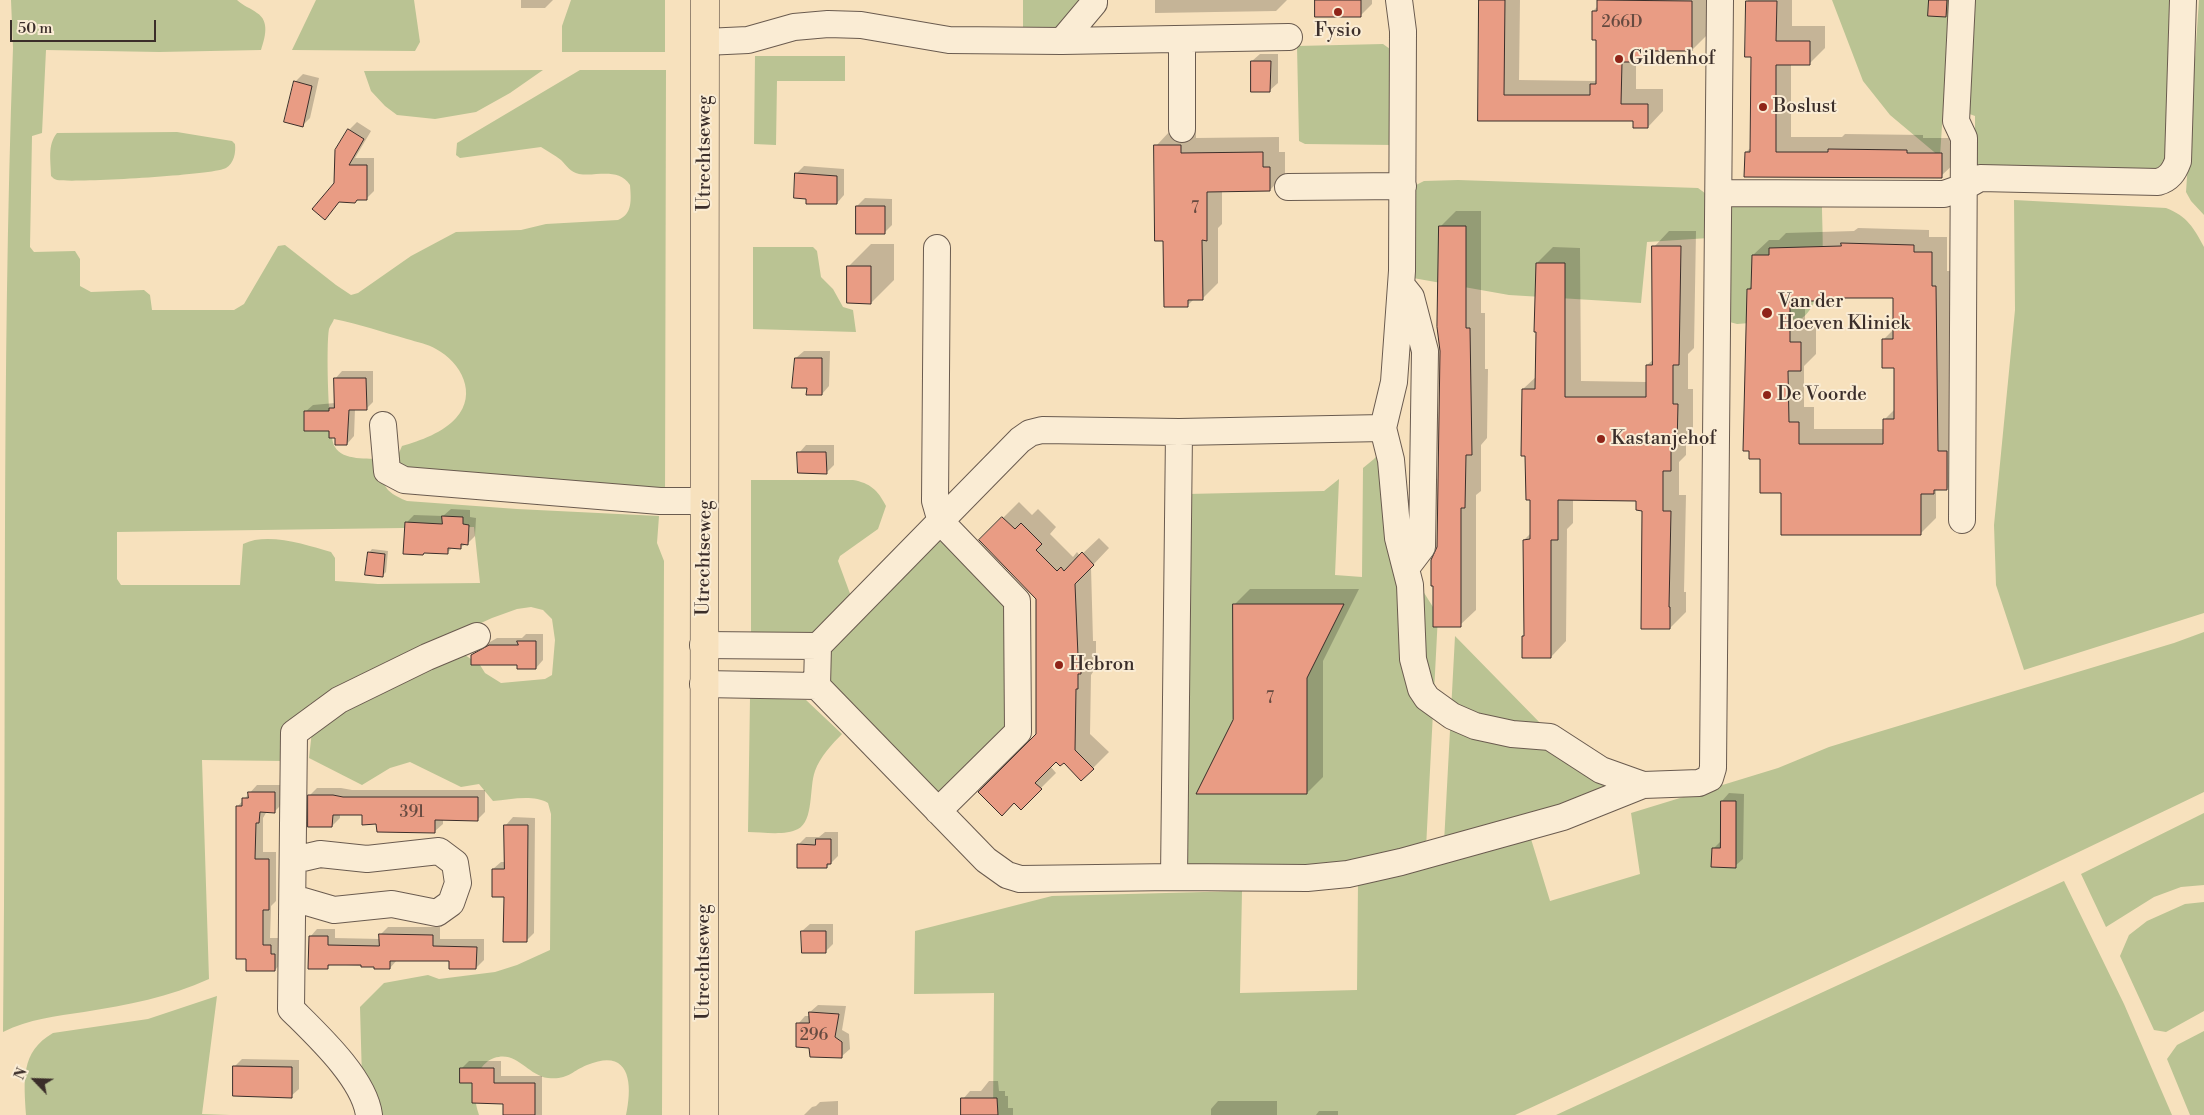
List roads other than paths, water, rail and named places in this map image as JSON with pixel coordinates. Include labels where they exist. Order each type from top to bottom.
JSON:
[{"type":"main road","name":"Utrechtseweg","points":[[704,0],[706,502],[703,684],[704,1115]]},
{"type":"street","points":[[1399,0],[1403,31],[1401,283],[1394,382],[1383,428],[1391,460],[1398,538],[1410,586],[1413,659],[1421,689],[1427,698],[1452,716],[1475,726],[1512,734],[1550,736],[1601,770],[1642,785]]},
{"type":"street","points":[[1383,428],[1179,432],[1042,430],[1030,433],[1020,440],[818,646],[818,686],[986,860],[1007,876],[1020,879],[1307,878],[1348,874],[1401,862],[1563,817],[1642,785],[1699,783],[1706,781],[1713,774],[1720,193],[1720,0]]},
{"type":"street","points":[[1962,0],[1956,121],[1964,138],[1962,520]]},
{"type":"street","points":[[1720,193],[1944,194],[1964,188],[1980,178],[2158,182],[2170,176],[2175,170],[2178,161],[2183,0]]},
{"type":"street","points":[[1062,42],[1094,2],[1121,40]]},
{"type":"street","points":[[705,42],[748,40],[794,27],[828,24],[861,25],[949,40],[1062,42],[1289,37]]},
{"type":"street","points":[[1182,39],[1182,129]]},
{"type":"street","points":[[1288,188],[1403,186]]},
{"type":"street","points":[[937,248],[935,501],[941,522],[1017,601],[1018,732],[938,811]]},
{"type":"street","points":[[1401,283],[1411,297],[1425,351],[1422,547],[1406,568]]},
{"type":"street","points":[[382,425],[387,471],[404,480],[660,501],[706,502]]},
{"type":"street","points":[[1174,877],[1179,432]]},
{"type":"street","points":[[369,1115],[358,1083],[317,1035],[291,1009],[294,733],[339,700],[427,657],[477,636]]},
{"type":"street","points":[[704,645],[818,646]]},
{"type":"street","points":[[703,684],[818,686]]},
{"type":"street","points":[[293,898],[334,910],[392,904],[437,913],[451,904],[458,883],[455,863],[439,851],[367,859],[320,854],[294,860]]},
{"type":"place","name":"Fysio","points":[[1338,12]]},
{"type":"place","name":"Gildenhof","points":[[1619,59]]},
{"type":"place","name":"Boslust","points":[[1763,107]]},
{"type":"place","name":"Van der Hoeven Kliniek","points":[[1767,313]]},
{"type":"place","name":"De Voorde","points":[[1767,395]]},
{"type":"place","name":"Kastanjehof","points":[[1601,439]]},
{"type":"place","name":"Hebron","points":[[1059,665]]}]
